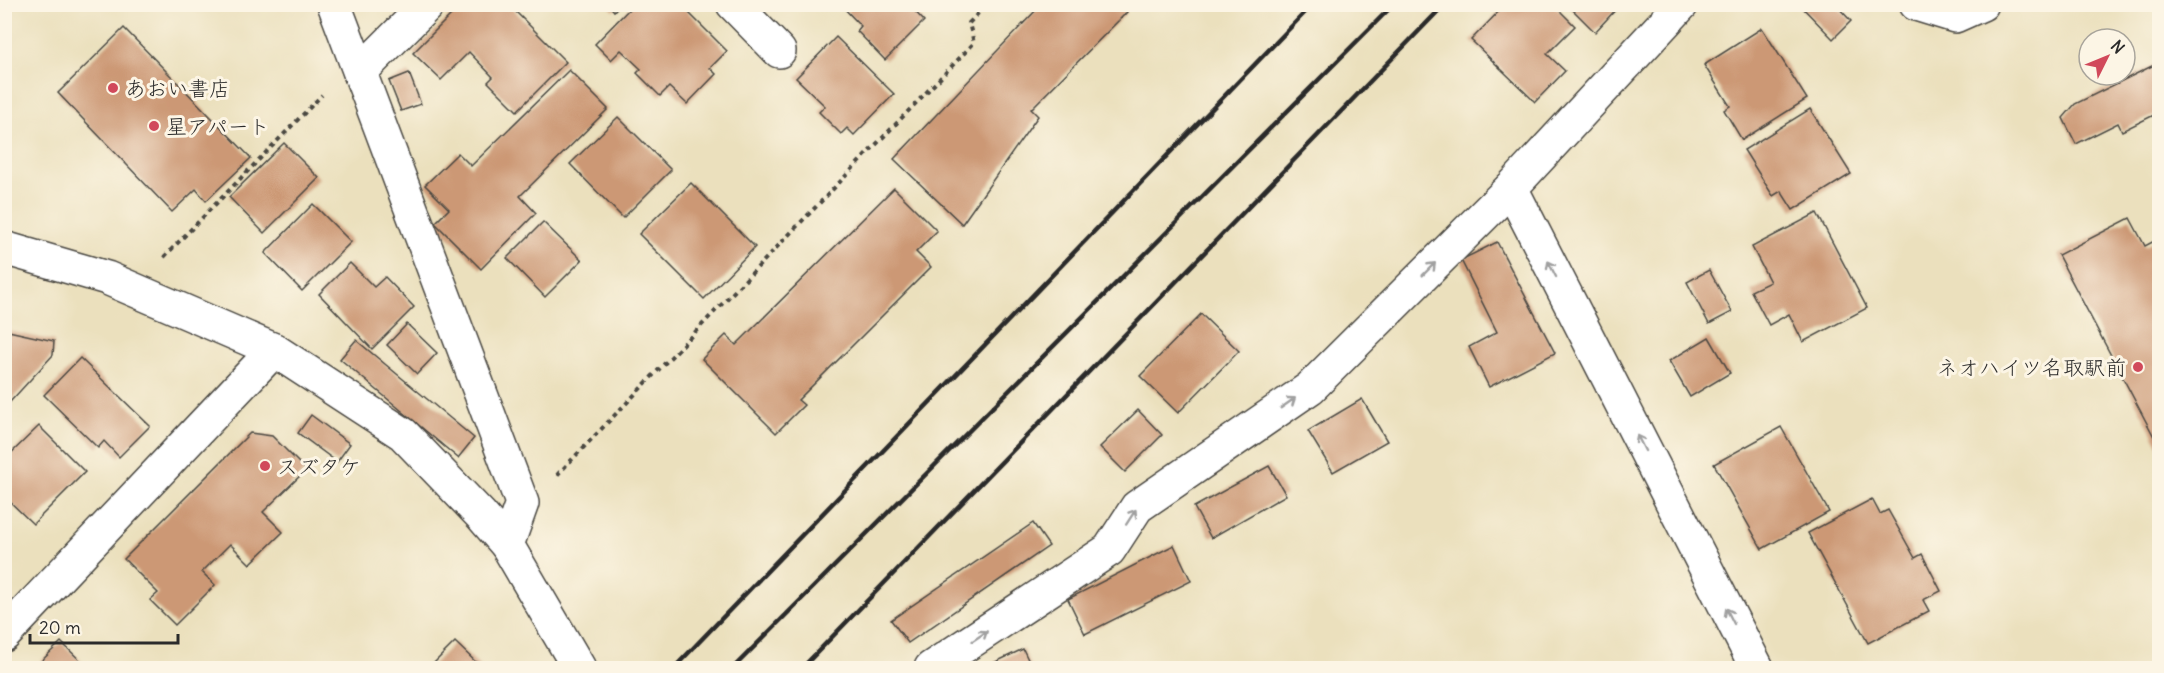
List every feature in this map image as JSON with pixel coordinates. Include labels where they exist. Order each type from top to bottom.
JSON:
[{"type":"street","points":[[334,4],[522,503],[507,545]]},
{"type":"street","points":[[358,66],[428,4]]},
{"type":"street","points":[[733,4],[779,51]]},
{"type":"street","points":[[931,669],[1109,550],[1137,507],[1310,388],[1511,188],[1682,4]]},
{"type":"street","points":[[1916,4],[1955,16],[1982,4]]},
{"type":"street","points":[[1511,188],[1757,669]]},
{"type":"street","points":[[4,248],[107,278],[274,350],[402,434],[507,545],[579,669]]},
{"type":"street","points":[[4,635],[274,350]]},
{"type":"path","points":[[522,503],[542,490],[974,43],[969,23],[987,4]]},
{"type":"path","points":[[163,257],[358,66]]},
{"type":"building","points":[[462,4],[508,4],[566,62],[517,111],[488,82],[493,77],[469,52],[441,80],[413,53]]},
{"type":"building","points":[[608,4],[620,4],[614,11]]},
{"type":"building","points":[[634,4],[680,4],[727,51],[710,68],[716,74],[687,104],[669,87],[660,96],[637,73],[641,69],[621,50],[611,60],[595,44]]},
{"type":"building","points":[[840,4],[908,4],[924,21],[885,60],[857,31],[861,26]]},
{"type":"building","points":[[1506,4],[1553,4],[1575,26],[1547,54],[1565,71],[1535,102],[1471,40]]},
{"type":"building","points":[[1567,4],[1621,4],[1595,32]]},
{"type":"building","points":[[1799,4],[1835,4],[1851,21],[1833,39]]},
{"type":"building","points":[[1041,5],[1119,5],[1127,12],[1031,109],[1038,116],[962,224],[894,159]]},
{"type":"building","name":"星アパート","points":[[124,28],[251,158],[206,201],[196,189],[172,212],[58,93]]},
{"type":"building","points":[[1762,28],[1807,99],[1742,140],[1724,110],[1730,106],[1704,65]]},
{"type":"building","points":[[836,37],[894,94],[854,135],[847,128],[841,134],[819,112],[825,106],[796,78]]},
{"type":"building","points":[[2160,62],[2160,112],[2122,131],[2118,123],[2076,144],[2063,118],[2075,104],[2109,87],[2137,87],[2137,73]]},
{"type":"building","points":[[569,70],[608,109],[520,196],[536,213],[481,269],[435,223],[449,209],[425,185],[458,153],[471,166]]},
{"type":"building","points":[[409,73],[421,104],[401,111],[389,81]]},
{"type":"building","points":[[1810,109],[1851,174],[1793,210],[1781,191],[1773,196],[1744,150]]},
{"type":"building","points":[[618,117],[671,170],[623,218],[570,164]]},
{"type":"building","points":[[284,143],[319,178],[264,233],[229,197]]},
{"type":"building","points":[[691,183],[755,247],[704,299],[639,234]]},
{"type":"building","points":[[894,188],[937,231],[916,252],[931,267],[798,400],[804,405],[776,433],[702,359],[726,335],[736,345]]},
{"type":"building","points":[[313,204],[351,242],[302,291],[265,253]]},
{"type":"building","points":[[1817,213],[1867,308],[1803,342],[1789,314],[1769,325],[1751,291],[1770,282],[1752,247]]},
{"type":"building","name":"ネオハイツ名取駅前","points":[[2130,218],[2145,246],[2160,238],[2160,271],[2153,274],[2160,286],[2160,448],[2058,255]]},
{"type":"building","points":[[543,222],[582,260],[545,297],[507,258]]},
{"type":"building","points":[[1497,242],[1555,353],[1489,387],[1469,347],[1497,332],[1461,260]]},
{"type":"building","points":[[350,263],[374,287],[385,277],[414,307],[372,349],[319,294]]},
{"type":"building","points":[[1709,270],[1732,312],[1709,324],[1687,282]]},
{"type":"building","points":[[1201,314],[1239,351],[1178,413],[1140,376]]},
{"type":"building","points":[[407,324],[437,353],[417,374],[387,345]]},
{"type":"building","points":[[4,330],[54,341],[53,355],[10,402],[4,401]]},
{"type":"building","points":[[1709,337],[1730,373],[1690,397],[1669,361]]},
{"type":"building","points":[[356,340],[474,438],[458,458],[340,359]]},
{"type":"building","points":[[80,358],[150,426],[119,457],[104,441],[98,448],[44,395]]},
{"type":"building","points":[[1362,399],[1387,441],[1333,472],[1308,431]]},
{"type":"building","points":[[1138,410],[1162,435],[1125,472],[1100,447]]},
{"type":"building","points":[[311,415],[350,444],[337,462],[298,433]]},
{"type":"building","points":[[39,426],[85,472],[33,524],[4,496],[4,460]]},
{"type":"building","points":[[1781,427],[1829,512],[1762,549],[1714,464]]},
{"type":"building","points":[[250,433],[272,436],[306,470],[263,512],[283,532],[250,564],[230,544],[202,572],[215,585],[175,625],[150,600],[158,593],[124,559]]},
{"type":"building","points":[[1269,466],[1286,495],[1211,538],[1194,507]]},
{"type":"building","points":[[1872,499],[1880,514],[1888,510],[1915,558],[1922,554],[1941,591],[1923,600],[1929,611],[1868,643],[1808,533]]},
{"type":"building","points":[[1033,523],[1049,546],[908,643],[891,620]]},
{"type":"building","points":[[1174,545],[1191,581],[1085,634],[1068,599]]},
{"type":"building","points":[[61,642],[88,668],[34,668]]},
{"type":"building","points":[[455,642],[482,668],[429,668]]},
{"type":"building","points":[[1023,649],[1032,668],[983,668]]},
{"type":"building","points":[[2160,661],[2160,668],[2146,668]]},
{"type":"railway","points":[[674,668],[1313,4]]},
{"type":"railway","points":[[733,668],[1394,4]]},
{"type":"railway","points":[[802,668],[1445,4]]},
{"type":"place","name":"あおい書店","points":[[113,88]]},
{"type":"place","name":"星アパート","points":[[154,126]]},
{"type":"place","name":"ネオハイツ名取駅前","points":[[2138,367]]},
{"type":"place","name":"スズタケ","points":[[265,466]]}]
